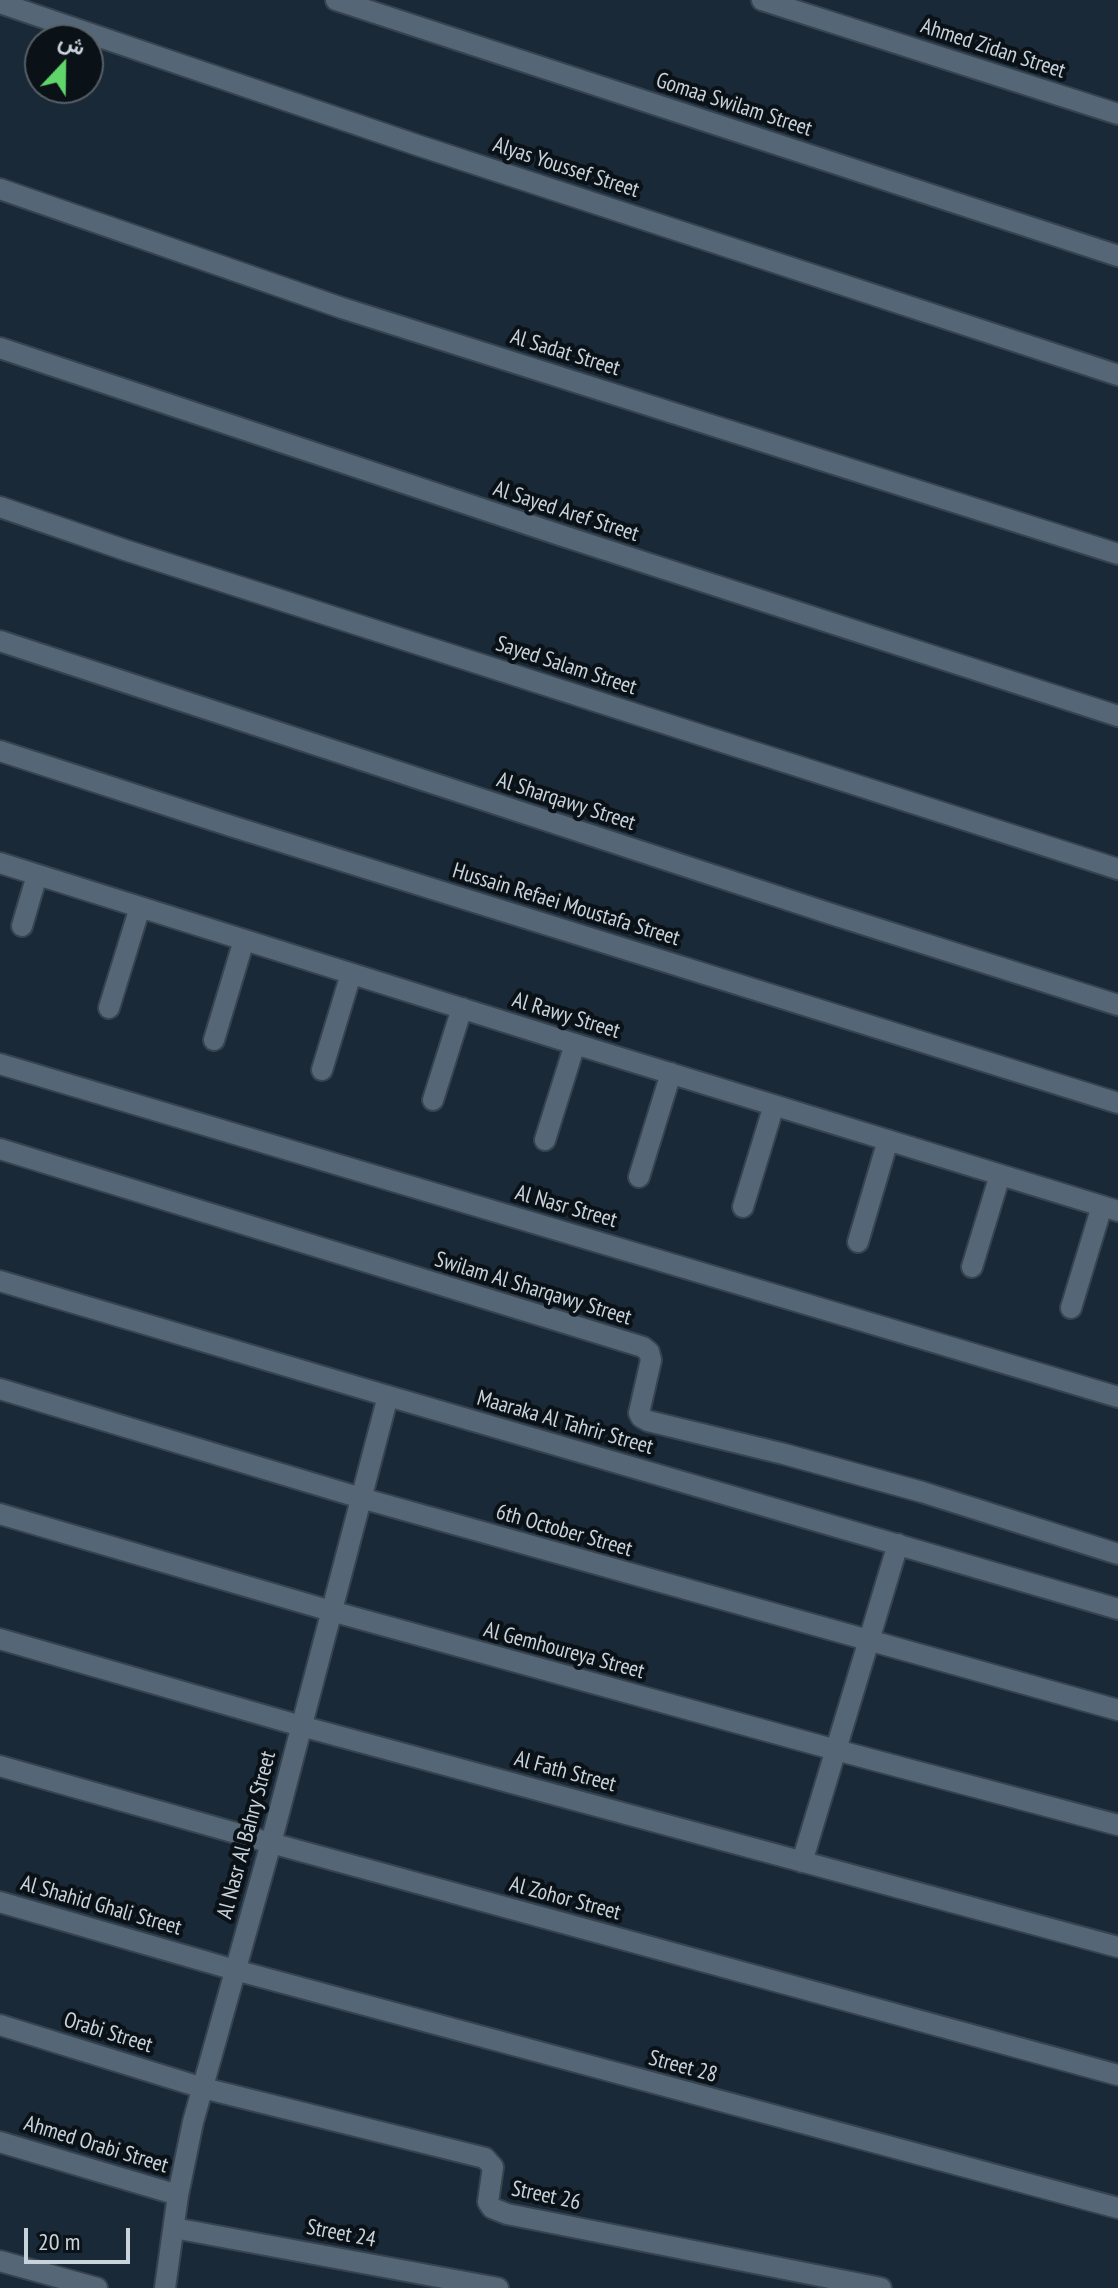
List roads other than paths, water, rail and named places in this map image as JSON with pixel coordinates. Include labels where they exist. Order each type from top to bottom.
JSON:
[{"type":"street","name":"Gomaa Swilam Street","points":[[336,0],[1118,256]]},
{"type":"street","name":"Ahmed Zidan Street","points":[[762,0],[1118,114]]},
{"type":"street","name":"Alyas Youssef Street","points":[[0,3],[417,145],[1118,375]]},
{"type":"street","name":"Al Sadat Street","points":[[0,189],[342,308],[1118,554]]},
{"type":"street","name":"Al Sayed Aref Street","points":[[0,348],[575,540],[1118,716]]},
{"type":"street","name":"Sayed Salam Street","points":[[0,507],[1118,869]]},
{"type":"street","name":"Al Sharqawy Street","points":[[0,641],[1118,1005]]},
{"type":"street","name":"Hussain Refaei Moustafa Street","points":[[0,751],[1118,1103]]},
{"type":"street","name":"Al Rawy Street","points":[[0,863],[1110,1208]]},
{"type":"street","points":[[22,926],[37,875]]},
{"type":"street","points":[[109,1008],[140,907]]},
{"type":"street","points":[[214,1040],[244,940]]},
{"type":"street","points":[[322,1070],[351,974]]},
{"type":"street","points":[[433,1100],[462,1008]]},
{"type":"street","points":[[545,1140],[575,1044]]},
{"type":"street","name":"Al Nasr Street","points":[[0,1064],[1118,1397]]},
{"type":"street","points":[[639,1177],[671,1073]]},
{"type":"street","points":[[743,1207],[774,1105]]},
{"type":"street","points":[[858,1242],[888,1140]]},
{"type":"street","name":"Swilam Al Sharqawy Street","points":[[0,1149],[643,1347],[649,1352],[651,1360],[639,1410],[641,1417],[648,1421],[922,1492],[1118,1554]]},
{"type":"street","points":[[972,1267],[1000,1175]]},
{"type":"street","points":[[1071,1308],[1110,1208]]},
{"type":"street","name":"Maaraka Al Tahrir Street","points":[[0,1281],[1118,1609]]},
{"type":"street","name":"6th October Street","points":[[0,1389],[361,1498],[1118,1710]]},
{"type":"street","name":"Al Nasr Al Bahry Street","points":[[165,2288],[178,2195],[193,2122],[271,1843],[388,1396]]},
{"type":"street","name":"Al Gemhoureya Street","points":[[0,1514],[331,1611],[1118,1825]]},
{"type":"street","points":[[802,1862],[898,1544]]},
{"type":"street","name":"Al Fath Street","points":[[0,1639],[301,1726],[1118,1947]]},
{"type":"street","name":"Al Zohor Street","points":[[0,1766],[1118,2075]]},
{"type":"street","name":"Al Shahid Ghali Street","points":[[0,1902],[235,1970]]},
{"type":"street","name":"Street 28","points":[[235,1970],[1118,2208]]},
{"type":"street","name":"Orabi Street","points":[[0,2025],[203,2088]]},
{"type":"street","name":"Street 26","points":[[203,2088],[485,2158],[493,2167],[488,2202],[492,2208],[507,2214],[881,2288]]},
{"type":"street","name":"Ahmed Orabi Street","points":[[0,2142],[178,2195]]},
{"type":"street","name":"Street 24","points":[[174,2228],[498,2288]]},
{"type":"street","points":[[0,2261],[97,2288]]}]
